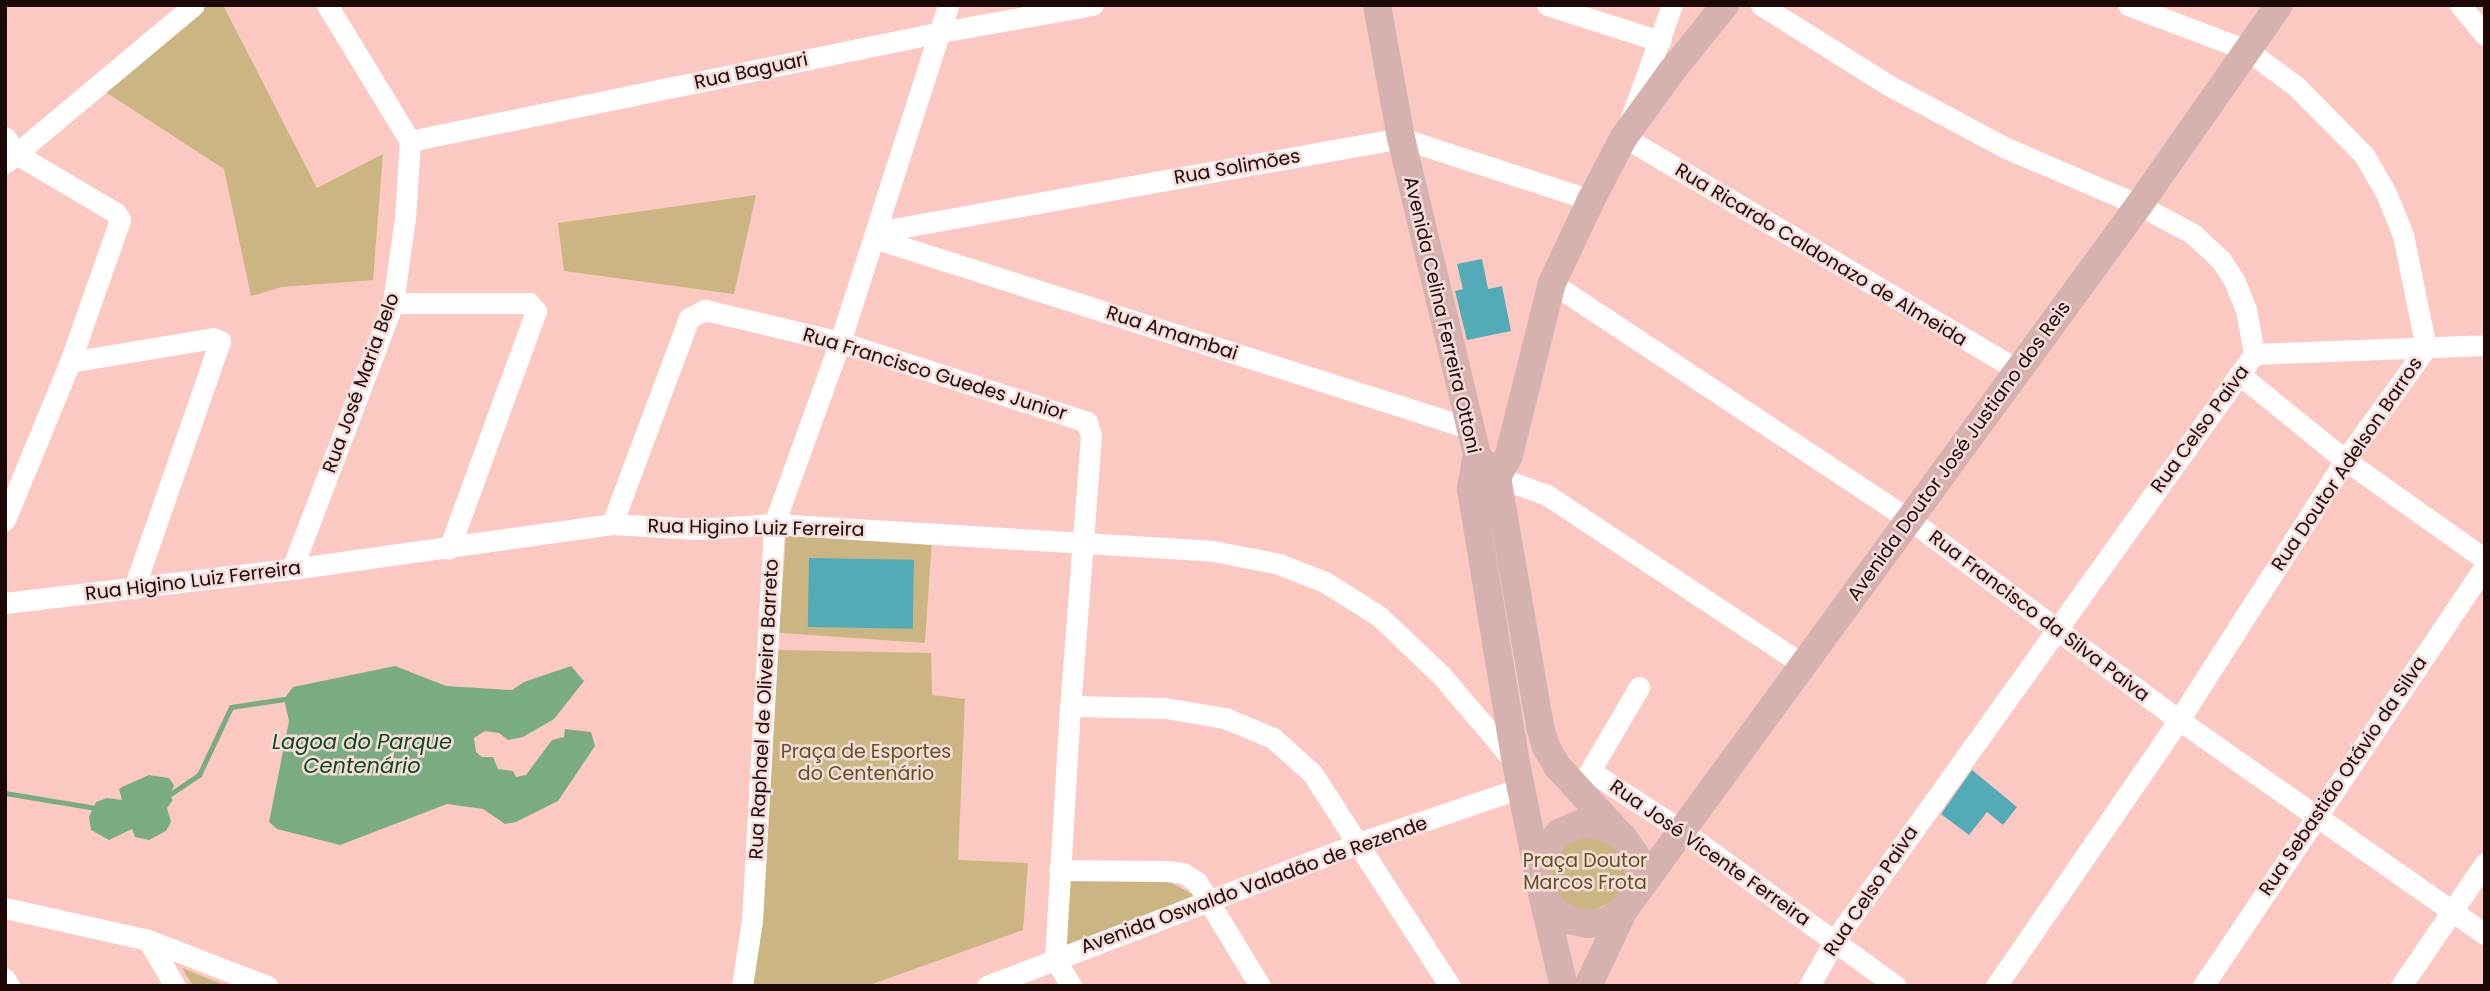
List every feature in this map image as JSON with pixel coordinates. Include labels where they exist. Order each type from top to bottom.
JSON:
[{"type":"main road","name":"Avenida Celina Ferreira Ottoni","points":[[1377,5],[1401,138],[1473,441],[1471,489],[1519,776],[1564,986]]},
{"type":"main road","points":[[1471,489],[1497,477],[1509,455],[1552,283],[1624,137],[1671,72],[1725,5]]},
{"type":"main road","name":"Avenida Doutor José Justiano dos Reis","points":[[1588,986],[1629,902],[2019,371],[2279,5]]},
{"type":"main road","points":[[1473,441],[1497,477],[1540,726],[1557,766],[1584,781],[1623,837],[1634,854],[1639,874],[1629,902],[1607,921],[1588,924],[1578,922],[1552,909],[1540,882],[1544,851],[1559,833],[1580,824],[1603,826],[1623,837]]},
{"type":"street","points":[[11,159],[194,5]]},
{"type":"street","points":[[327,5],[410,141]]},
{"type":"street","name":"Rua Raphael de Oliveira Barreto","points":[[741,986],[752,921],[774,524],[840,342],[948,5]]},
{"type":"street","name":"Rua Baguari","points":[[410,141],[941,32],[1093,5]]},
{"type":"street","points":[[1547,5],[1660,41]]},
{"type":"street","points":[[1624,137],[1672,5]]},
{"type":"street","name":"Rua Celso Paiva","points":[[1761,5],[1890,86],[2006,148],[2139,205],[2193,234],[2221,260],[2234,280],[2246,309],[2255,354],[2055,629],[1835,940],[1809,986]]},
{"type":"street","name":"Rua Doutor Adelson Barros","points":[[1996,986],[2179,720],[2345,460],[2426,348],[2403,235],[2386,193],[2370,165],[2297,87],[2247,50],[2129,5]]},
{"type":"street","points":[[2460,5],[2485,35]]},
{"type":"street","points":[[5,137],[11,159],[119,216],[70,362],[5,520]]},
{"type":"street","name":"Rua Ricardo Caldonazo de Almeida","points":[[1624,137],[2019,371]]},
{"type":"street","name":"Rua Solimões","points":[[875,235],[1401,138],[1591,200]]},
{"type":"street","name":"Rua José Maria Belo","points":[[292,569],[393,303],[405,218],[410,141]]},
{"type":"street","name":"Rua Amambai","points":[[875,235],[1473,441]]},
{"type":"street","name":"Rua Francisco da Silva Paiva","points":[[1552,283],[1909,519],[2179,720],[2485,934]]},
{"type":"street","points":[[393,303],[529,303],[537,315],[449,549]]},
{"type":"street","name":"Rua Francisco Guedes Junior","points":[[612,524],[689,318],[705,310],[840,342],[1087,422],[1091,436],[1070,706],[1055,959]]},
{"type":"street","points":[[70,362],[213,338],[220,343],[134,588]]},
{"type":"street","points":[[2255,354],[2485,345]]},
{"type":"street","points":[[2239,374],[2345,460],[2485,559]]},
{"type":"street","points":[[1497,477],[1547,495],[1802,664]]},
{"type":"street","name":"Rua Higino Luiz Ferreira","points":[[5,603],[449,549],[612,524],[698,529],[774,524],[1213,551],[1279,564],[1325,582],[1380,616],[1441,675],[1519,776]]},
{"type":"street","name":"Rua Sebastião Otávio da Silva","points":[[2203,986],[2485,566]]},
{"type":"street","points":[[1584,781],[1639,687]]},
{"type":"street","points":[[1070,706],[1165,708],[1225,718],[1273,738],[1312,773],[1360,843],[1450,986]]},
{"type":"street","name":"Avenida Oswaldo Valadão de Rezende","points":[[987,986],[1360,843],[1519,776]]},
{"type":"street","name":"Rua José Vicente Ferreira","points":[[1584,781],[1681,830],[1896,986]]},
{"type":"street","points":[[2401,986],[2485,863]]},
{"type":"street","points":[[1059,870],[1183,873],[1197,882],[1210,900],[1259,986]]},
{"type":"street","points":[[5,908],[148,940],[267,986]]},
{"type":"street","points":[[148,940],[175,986]]},
{"type":"street","points":[[1055,959],[1071,986]]},
{"type":"street","points":[[5,979],[9,986]]},
{"type":"green space","points":[[205,5],[223,5],[317,188],[383,154],[373,280],[282,287],[251,296],[224,169],[104,91]]},
{"type":"green space","points":[[756,195],[734,294],[564,271],[558,223]]},
{"type":"green space","points":[[786,535],[932,545],[925,643],[779,633]]},
{"type":"green space","name":"Praça de Esportes do Centenário","points":[[778,650],[931,653],[932,695],[965,699],[958,860],[1028,863],[1023,930],[867,986],[752,986],[765,854]]},
{"type":"green space","name":"Praça Doutor Marcos Frota","points":[[1577,833],[1613,843],[1627,876],[1617,899],[1587,914],[1551,895],[1550,850]]},
{"type":"green space","points":[[1067,874],[1166,880],[1205,901],[1063,953]]},
{"type":"green space","points":[[182,968],[227,986],[193,986]]},
{"type":"water","name":"Lagoa do Parque Centenário","points":[[395,666],[446,686],[512,690],[524,682],[571,666],[584,681],[554,719],[523,737],[508,740],[499,733],[485,731],[474,738],[476,752],[482,757],[493,757],[498,769],[513,771],[516,777],[526,775],[552,740],[564,737],[565,729],[591,732],[595,746],[558,801],[516,822],[505,824],[483,809],[447,804],[340,845],[277,829],[269,822],[289,721],[284,699],[293,687]]},
{"type":"water","points":[[149,775],[169,778],[174,785],[170,796],[173,800],[167,808],[171,822],[166,831],[149,840],[135,837],[132,829],[109,840],[91,830],[89,817],[96,802],[107,798],[122,800],[119,789]]},
{"type":"building","points":[[1482,259],[1488,289],[1502,286],[1511,331],[1467,340],[1455,291],[1463,289],[1457,264]]},
{"type":"building","points":[[809,558],[914,560],[913,629],[808,627]]},
{"type":"building","points":[[1972,770],[2017,807],[2003,825],[1987,812],[1969,835],[1941,814]]},
{"type":"waterway","points":[[166,797],[199,775],[231,707],[284,699]]},
{"type":"waterway","points":[[5,793],[96,808]]}]
